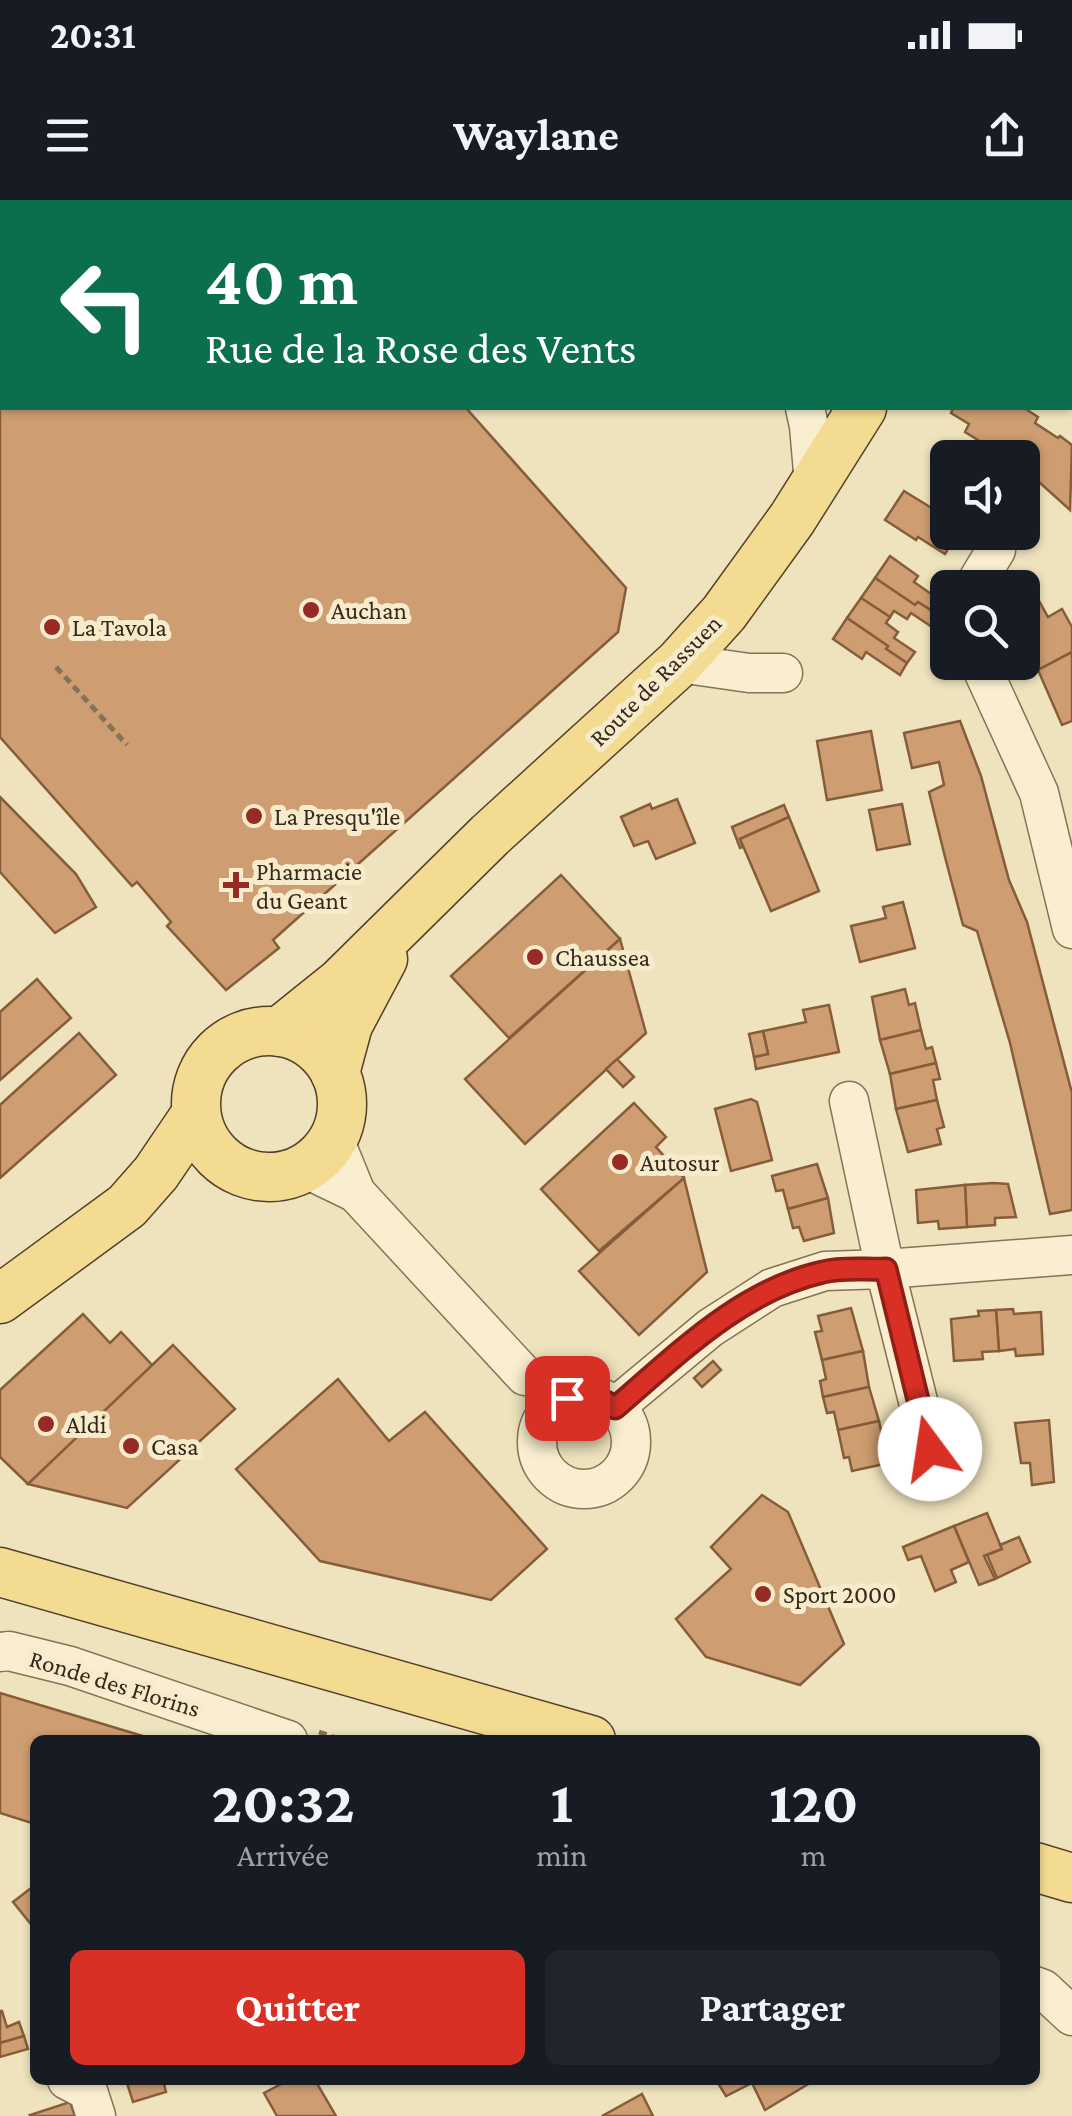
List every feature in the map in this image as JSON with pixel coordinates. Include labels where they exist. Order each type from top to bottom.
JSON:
[{"type":"main road","name":"Route de Rassuen","points":[[279,1032],[340,983],[490,835],[679,663],[724,613],[792,518],[861,410]]},
{"type":"main road","name":"Route de Rassuen","points":[[335,1073],[348,1025],[407,917]]},
{"type":"main road","points":[[260,1031],[294,1035],[311,1044],[335,1073],[342,1106],[339,1124],[318,1153],[273,1177],[236,1170],[222,1161],[203,1138],[195,1100],[200,1076],[215,1054],[242,1036],[260,1031]]},
{"type":"main road","points":[[0,1299],[127,1206],[156,1173],[196,1114]]},
{"type":"main road","points":[[127,1206],[216,1172],[236,1170]]},
{"type":"main road","points":[[0,1572],[573,1735]]},
{"type":"main road","points":[[1040,1868],[1072,1878]]},
{"type":"street","points":[[806,410],[814,483]]},
{"type":"street","points":[[984,570],[996,550]]},
{"type":"street","points":[[679,663],[749,673],[783,673]]},
{"type":"street","points":[[987,680],[1039,793],[1072,929]]},
{"type":"street","points":[[848,1101],[930,1449]]},
{"type":"street","points":[[318,1153],[553,1410]]},
{"type":"street","points":[[615,1408],[710,1328],[772,1288],[825,1271],[1072,1256]]},
{"type":"street","points":[[576,1396],[594,1397],[615,1408],[627,1425],[630,1441],[629,1453],[615,1477],[591,1489],[564,1485],[548,1473],[536,1442],[553,1410],[576,1396]]},
{"type":"street","name":"Ronde des Florins","points":[[0,1652],[70,1666],[271,1735]]},
{"type":"street","points":[[1040,1987],[1072,2016]]},
{"type":"street","points":[[78,2085],[88,2090],[96,2116]]},
{"type":"path","points":[[56,667],[127,745]]},
{"type":"building","name":"Auchan","points":[[0,410],[468,410],[626,588],[618,632],[273,940],[279,948],[226,990],[167,926],[171,922],[137,882],[132,886],[0,737]]},
{"type":"building","points":[[952,410],[1027,410],[1038,417],[1035,423],[1072,445],[1070,510],[1040,483],[1040,440],[978,440],[965,432],[969,424],[951,413]]},
{"type":"building","points":[[904,491],[930,507],[930,545],[918,537],[916,540],[885,520]]},
{"type":"building","points":[[890,556],[918,576],[914,582],[930,593],[930,610],[918,602],[915,605],[875,578]]},
{"type":"building","points":[[875,578],[915,605],[918,602],[930,610],[930,626],[911,613],[907,619],[894,611],[890,617],[861,598]]},
{"type":"building","points":[[861,598],[890,617],[886,623],[898,632],[894,638],[915,652],[907,663],[847,618]]},
{"type":"building","points":[[1040,603],[1048,617],[1062,609],[1072,627],[1072,652],[1040,669]]},
{"type":"building","points":[[847,618],[907,663],[900,675],[866,652],[862,659],[833,639]]},
{"type":"building","points":[[1072,652],[1072,721],[1062,725],[1040,669]]},
{"type":"building","points":[[960,721],[981,776],[1009,880],[1027,922],[1072,1093],[1072,1210],[1050,1214],[1010,1043],[977,931],[963,925],[929,792],[944,785],[939,762],[912,768],[904,733]]},
{"type":"building","points":[[871,731],[882,790],[827,800],[817,741]]},
{"type":"building","points":[[0,797],[76,874],[96,907],[55,933],[0,872]]},
{"type":"building","points":[[677,799],[695,843],[656,859],[648,841],[634,846],[621,817],[650,804],[652,809]]},
{"type":"building","points":[[902,804],[910,844],[877,850],[869,810]]},
{"type":"building","points":[[784,805],[789,817],[740,839],[740,848],[732,827]]},
{"type":"building","points":[[789,817],[819,891],[771,911],[740,839]]},
{"type":"building","name":"Chaussea","points":[[561,875],[620,939],[509,1038],[451,976]]},
{"type":"building","points":[[903,902],[915,948],[860,962],[851,926],[886,918],[883,907]]},
{"type":"building","points":[[620,939],[646,1033],[525,1144],[465,1079]]},
{"type":"building","points":[[37,979],[71,1018],[0,1080],[0,1012]]},
{"type":"building","points":[[905,989],[909,1005],[915,1003],[921,1030],[880,1040],[872,997]]},
{"type":"building","points":[[829,1005],[839,1052],[756,1069],[754,1057],[768,1054],[763,1031],[806,1022],[803,1010]]},
{"type":"building","points":[[921,1030],[926,1049],[932,1047],[936,1063],[890,1074],[880,1040]]},
{"type":"building","points":[[763,1031],[768,1054],[754,1057],[749,1034]]},
{"type":"building","points":[[79,1033],[116,1075],[0,1178],[0,1105]]},
{"type":"building","points":[[617,1059],[634,1077],[623,1087],[606,1069]]},
{"type":"building","points":[[936,1063],[940,1079],[933,1080],[937,1100],[896,1109],[890,1074]]},
{"type":"building","points":[[751,1099],[757,1102],[772,1160],[731,1171],[715,1109]]},
{"type":"building","points":[[937,1100],[944,1127],[937,1129],[941,1144],[908,1152],[896,1109]]},
{"type":"building","name":"Autosur","points":[[634,1103],[666,1137],[656,1147],[684,1178],[599,1251],[541,1189]]},
{"type":"building","points":[[817,1164],[828,1198],[788,1209],[783,1190],[776,1191],[772,1176]]},
{"type":"building","points":[[684,1178],[707,1272],[639,1335],[579,1271]]},
{"type":"building","points":[[1008,1184],[1016,1217],[995,1218],[995,1225],[967,1227],[965,1185]]},
{"type":"building","points":[[965,1185],[967,1227],[939,1229],[938,1221],[918,1223],[916,1190]]},
{"type":"building","points":[[828,1198],[834,1233],[804,1241],[799,1227],[793,1228],[788,1209]]},
{"type":"building","points":[[851,1308],[863,1351],[822,1360],[815,1332],[822,1331],[818,1316]]},
{"type":"building","points":[[1013,1309],[1014,1314],[1041,1312],[1043,1354],[1016,1356],[1015,1349],[999,1351],[996,1310]]},
{"type":"building","points":[[996,1310],[999,1351],[982,1352],[983,1359],[954,1361],[951,1319]]},
{"type":"building","name":"Aldi","points":[[83,1314],[110,1343],[121,1332],[153,1366],[28,1484],[0,1457],[0,1390]]},
{"type":"building","name":"Casa","points":[[173,1345],[235,1409],[127,1508],[28,1484]]},
{"type":"building","points":[[863,1351],[869,1387],[823,1397],[820,1381],[826,1379],[822,1360]]},
{"type":"building","points":[[713,1361],[721,1370],[702,1387],[694,1378]]},
{"type":"building","points":[[338,1379],[389,1441],[425,1412],[547,1549],[491,1600],[320,1561],[236,1469]]},
{"type":"building","points":[[869,1387],[879,1421],[838,1430],[834,1412],[827,1413],[823,1397]]},
{"type":"building","points":[[1049,1420],[1054,1482],[1032,1485],[1030,1463],[1021,1463],[1015,1423]]},
{"type":"building","points":[[879,1421],[884,1464],[852,1471],[849,1457],[844,1458],[838,1430]]},
{"type":"building","name":"Sport 2000","points":[[762,1495],[788,1512],[844,1644],[800,1685],[706,1657],[676,1619],[731,1569],[711,1547]]},
{"type":"building","points":[[987,1513],[1002,1549],[984,1556],[995,1579],[979,1585],[954,1526]]},
{"type":"building","points":[[954,1526],[969,1562],[951,1570],[956,1582],[935,1591],[921,1556],[908,1560],[903,1547]]},
{"type":"building","points":[[1019,1537],[1030,1562],[997,1578],[987,1555]]},
{"type":"building","points":[[0,1693],[139,1735],[30,1735],[30,1822],[0,1813]]},
{"type":"building","points":[[30,1889],[30,1923],[13,1902]]},
{"type":"building","points":[[0,2011],[7,2027],[19,2022],[24,2036],[0,2043]]},
{"type":"building","points":[[24,2036],[28,2049],[0,2057],[0,2043]]},
{"type":"building","points":[[128,2085],[164,2085],[166,2092],[133,2102]]},
{"type":"building","points":[[279,2085],[318,2085],[336,2116],[277,2116],[264,2093]]},
{"type":"building","points":[[719,2085],[748,2085],[726,2096]]},
{"type":"building","points":[[753,2085],[807,2085],[765,2110]]},
{"type":"building","points":[[642,2094],[653,2116],[602,2116]]},
{"type":"building","points":[[70,2102],[75,2116],[30,2115]]},
{"type":"place","name":"Auchan","points":[[311,610]]},
{"type":"place","name":"La Tavola","points":[[52,627]]},
{"type":"place","name":"La Presqu'île","points":[[254,816]]},
{"type":"place","name":"Pharmacie du Geant","points":[[236,885]]},
{"type":"place","name":"Chaussea","points":[[535,957]]},
{"type":"place","name":"Autosur","points":[[620,1162]]},
{"type":"place","name":"Aldi","points":[[46,1424]]},
{"type":"place","name":"Casa","points":[[131,1446]]},
{"type":"place","name":"Sport 2000","points":[[763,1594]]},
{"type":"route","points":[[567,1398],[594,1397],[615,1408],[710,1328],[772,1288],[825,1271],[886,1269],[930,1449]]}]
